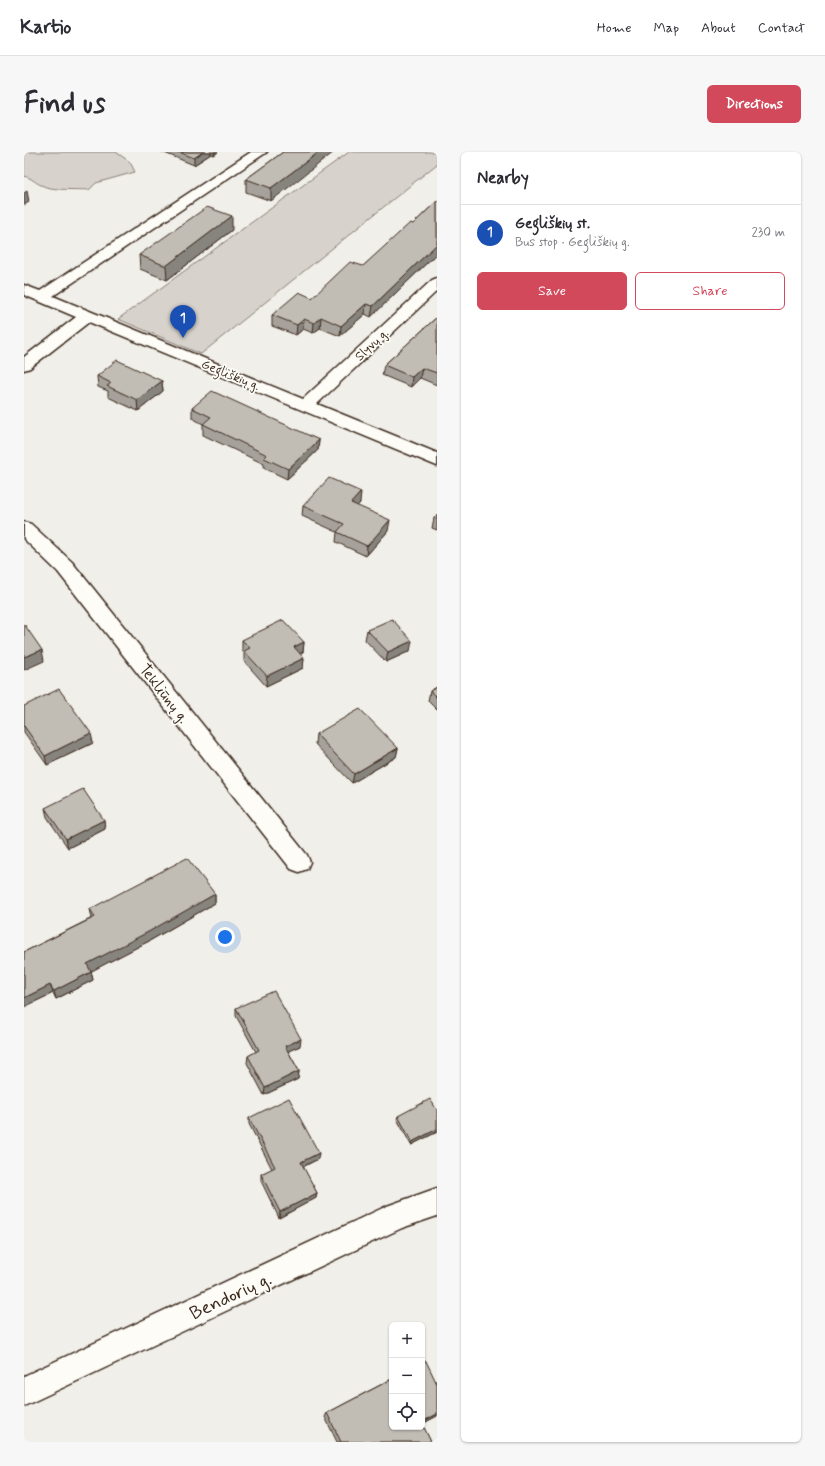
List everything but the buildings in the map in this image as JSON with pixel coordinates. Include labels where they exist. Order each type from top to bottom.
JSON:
[{"type":"street","points":[[42,297],[260,152]]},
{"type":"street","name":"Slyvų g.","points":[[306,405],[437,282]]},
{"type":"street","name":"Gegliškių g.","points":[[24,290],[437,460]]},
{"type":"street","points":[[24,365],[87,316]]},
{"type":"street","name":"Tekliūnų g.","points":[[24,528],[65,567],[299,862]]},
{"type":"street","name":"Bendorių g.","points":[[24,1391],[397,1216],[437,1202]]},
{"type":"shaded area","points":[[24,152],[116,152],[130,162],[135,172],[96,183],[89,190],[51,188],[41,185],[24,176]]},
{"type":"shaded area","points":[[349,152],[437,152],[437,164],[201,354],[118,319]]},
{"type":"place","name":"Gegliškių st.","points":[[183,338]]}]
